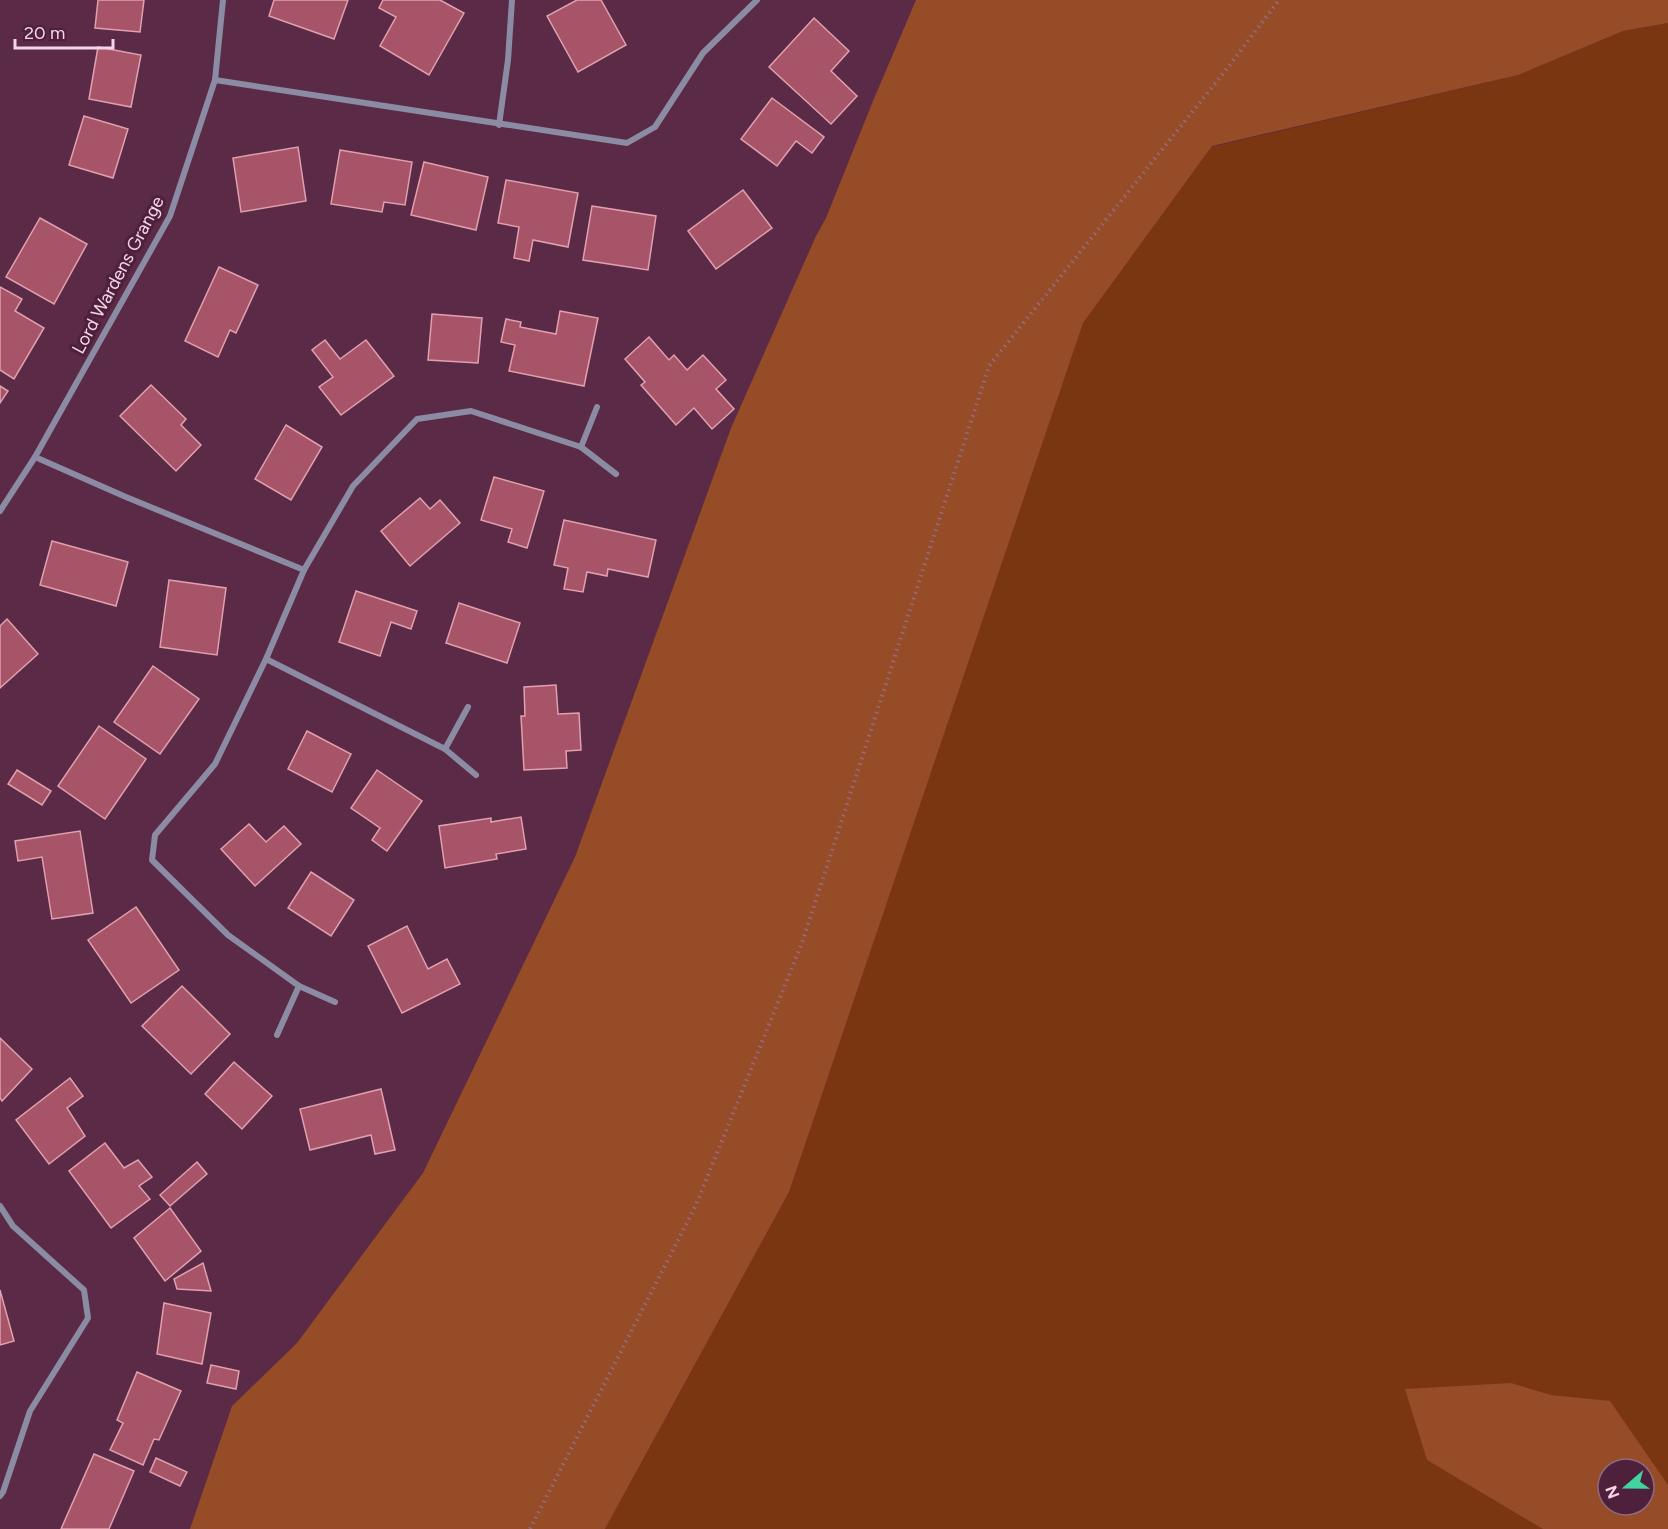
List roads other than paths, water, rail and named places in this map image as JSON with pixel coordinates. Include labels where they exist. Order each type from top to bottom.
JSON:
[{"type":"street","name":"Lord Wardens Grange","points":[[0,511],[35,457],[170,216],[215,80],[223,0]]},
{"type":"street","points":[[499,125],[508,60],[512,0]]},
{"type":"street","points":[[215,80],[627,143],[655,127],[703,53],[757,0]]},
{"type":"street","points":[[581,447],[597,406]]},
{"type":"street","points":[[335,1002],[299,986],[228,935],[152,860],[155,835],[215,764],[266,659],[304,570],[352,486],[417,418],[471,411],[581,447],[616,474]]},
{"type":"street","points":[[35,457],[304,570]]},
{"type":"street","points":[[266,659],[445,749],[476,775]]},
{"type":"street","points":[[445,749],[468,707]]},
{"type":"street","points":[[277,1035],[299,986]]},
{"type":"street","points":[[0,1206],[13,1226],[84,1290],[88,1318],[30,1411],[0,1496]]}]
